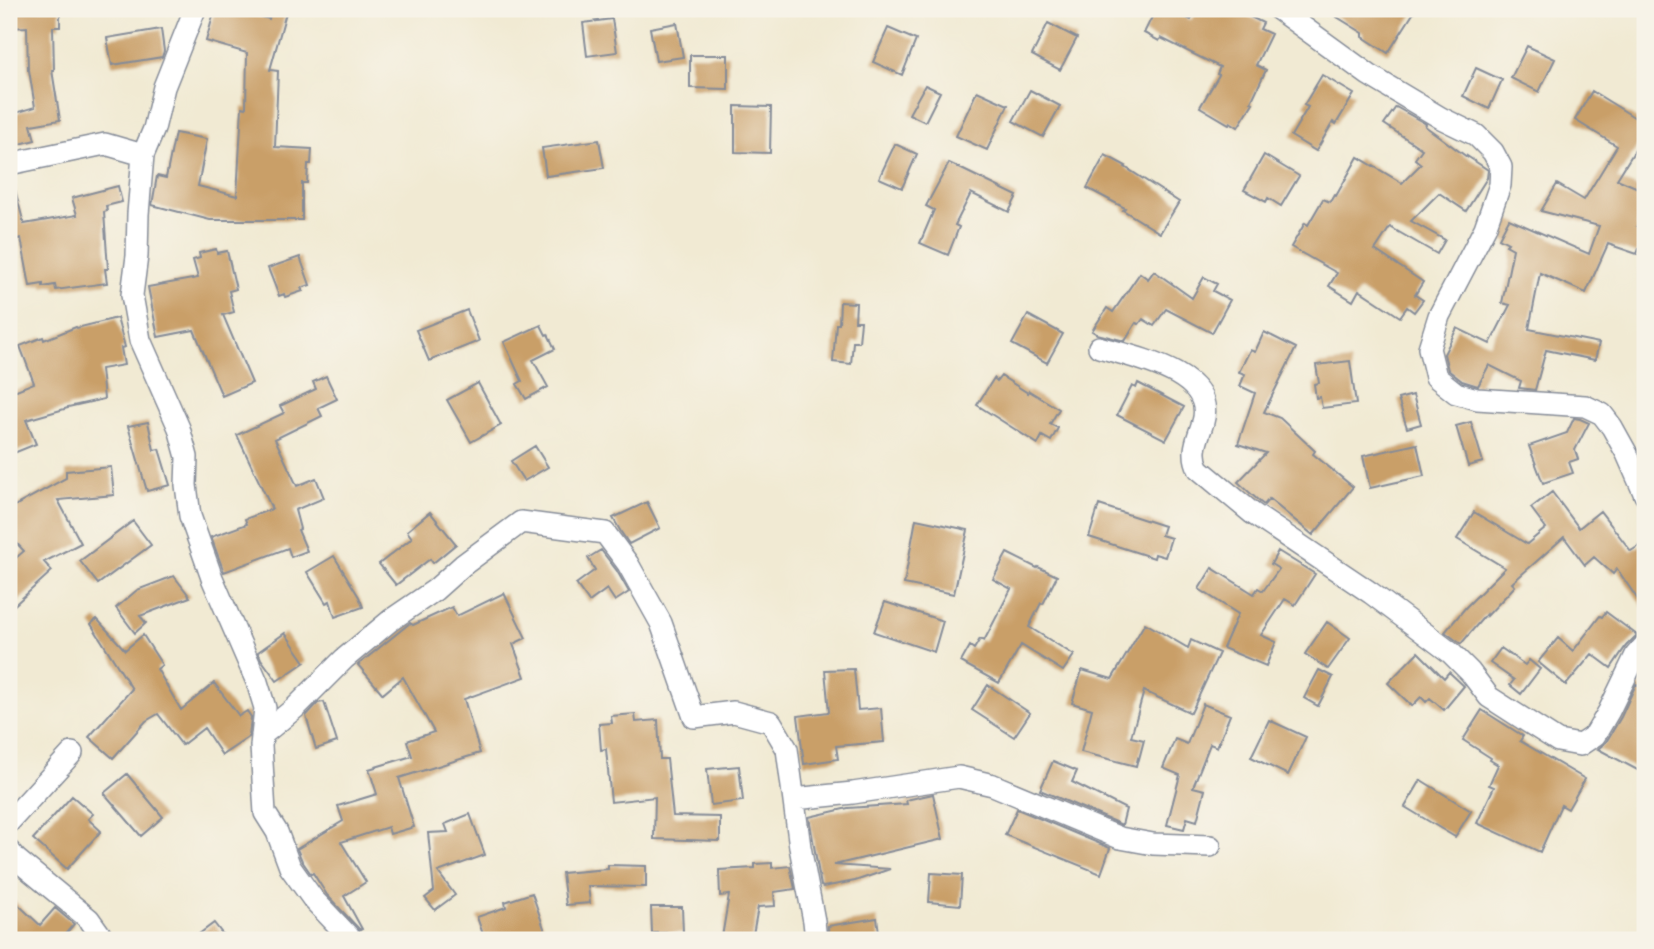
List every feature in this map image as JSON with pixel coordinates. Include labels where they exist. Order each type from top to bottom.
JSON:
[{"type":"street","points":[[195,9],[164,87],[154,129],[144,155],[132,295],[140,340],[179,428],[187,457],[186,485],[190,516],[265,708],[261,746],[265,813],[290,867],[313,899],[352,940]]},
{"type":"street","points":[[1278,9],[1369,75],[1441,118],[1476,135],[1493,152],[1502,167],[1500,185],[1485,228],[1439,316],[1429,348],[1436,377],[1456,393],[1477,399],[1585,406],[1602,414],[1622,445],[1645,495]]},
{"type":"street","points":[[9,164],[105,144],[144,155]]},
{"type":"street","points":[[1099,348],[1162,366],[1191,384],[1206,407],[1194,453],[1199,469],[1252,513],[1371,593],[1451,653],[1489,696],[1558,741],[1580,745],[1595,735],[1636,655],[1645,645]]},
{"type":"street","points":[[262,735],[295,708],[344,659],[391,620],[435,590],[463,565],[521,522],[605,533],[628,564],[661,623],[694,718],[734,712],[771,722],[786,750],[816,940]]},
{"type":"street","points":[[9,822],[72,753]]},
{"type":"street","points":[[794,799],[959,777],[993,785],[1120,838],[1153,844],[1210,846]]},
{"type":"street","points":[[9,851],[89,919],[104,940]]},
{"type":"building","points":[[10,9],[60,9],[60,27],[53,27],[52,70],[60,120],[31,125],[35,140],[9,147],[9,115],[35,107],[28,70],[27,27],[11,28]]},
{"type":"building","points":[[215,9],[233,9],[269,19],[271,9],[287,9],[270,70],[278,71],[275,147],[312,149],[307,183],[302,183],[302,220],[210,220],[152,205],[157,176],[166,178],[175,133],[207,139],[198,186],[237,196],[242,107],[246,108],[247,53],[206,41]]},
{"type":"building","points":[[1156,9],[1168,9],[1191,20],[1197,9],[1234,9],[1263,23],[1260,29],[1271,34],[1256,65],[1266,70],[1251,102],[1253,103],[1238,127],[1200,107],[1219,75],[1217,74],[1220,67],[1161,38],[1159,41],[1144,33]]},
{"type":"building","points":[[1324,9],[1416,9],[1388,53],[1363,37],[1363,33]]},
{"type":"building","points":[[612,19],[617,52],[587,56],[583,23]]},
{"type":"building","points":[[677,23],[683,57],[656,61],[650,28]]},
{"type":"building","points":[[1048,23],[1077,38],[1060,70],[1032,55]]},
{"type":"building","points":[[888,28],[916,40],[902,75],[873,62]]},
{"type":"building","points":[[161,29],[164,51],[162,57],[112,65],[107,38]]},
{"type":"building","points":[[1527,46],[1555,59],[1539,92],[1511,78]]},
{"type":"building","points":[[690,55],[728,55],[728,89],[690,88]]},
{"type":"building","points":[[1476,68],[1502,80],[1489,109],[1463,96]]},
{"type":"building","points":[[1322,75],[1354,94],[1316,151],[1291,136],[1308,107],[1304,105]]},
{"type":"building","points":[[925,85],[940,92],[925,122],[909,114]]},
{"type":"building","points":[[1030,90],[1060,106],[1043,137],[1013,121]]},
{"type":"building","points":[[977,91],[1008,105],[987,150],[956,136]]},
{"type":"building","points":[[1592,91],[1645,124],[1645,134],[1617,179],[1645,191],[1645,205],[1637,226],[1645,229],[1645,233],[1637,254],[1608,244],[1586,293],[1540,273],[1529,329],[1599,343],[1595,360],[1546,350],[1535,390],[1519,388],[1521,381],[1489,365],[1478,386],[1462,381],[1448,370],[1444,354],[1457,328],[1490,344],[1510,305],[1502,303],[1513,249],[1499,238],[1509,219],[1589,254],[1599,226],[1541,211],[1557,184],[1584,200],[1617,146],[1575,120]]},
{"type":"building","points":[[735,106],[771,107],[770,153],[735,152]]},
{"type":"building","points":[[1396,107],[1426,124],[1425,126],[1488,170],[1487,178],[1466,211],[1439,193],[1411,221],[1445,240],[1437,254],[1390,227],[1375,250],[1423,282],[1415,295],[1423,300],[1414,312],[1407,307],[1400,317],[1359,290],[1353,301],[1329,286],[1337,273],[1291,247],[1323,199],[1330,202],[1334,195],[1336,196],[1358,157],[1402,183],[1421,164],[1415,159],[1422,149],[1384,124]]},
{"type":"building","points":[[599,140],[604,168],[546,176],[542,148]]},
{"type":"building","points":[[895,144],[917,154],[902,188],[879,178]]},
{"type":"building","points":[[1105,155],[1179,202],[1160,233],[1123,210],[1125,208],[1087,188]]},
{"type":"building","points":[[1264,155],[1299,176],[1281,206],[1268,198],[1266,202],[1244,190]]},
{"type":"building","points":[[949,163],[1017,196],[1009,212],[971,193],[955,225],[959,227],[948,255],[920,243],[934,210],[926,206]]},
{"type":"building","points":[[14,186],[24,224],[77,215],[72,198],[118,186],[122,202],[106,206],[107,211],[104,212],[107,283],[56,290],[55,285],[30,286],[21,238],[9,241],[9,187]]},
{"type":"building","points":[[216,249],[217,253],[227,251],[236,289],[229,291],[234,312],[223,315],[252,383],[222,396],[194,330],[158,337],[148,287],[198,278],[193,260],[200,258],[199,253]]},
{"type":"building","points":[[300,257],[310,285],[301,288],[303,291],[285,297],[284,294],[279,296],[268,268]]},
{"type":"building","points":[[1154,271],[1192,298],[1204,277],[1217,284],[1213,291],[1230,300],[1212,333],[1166,309],[1154,326],[1143,319],[1139,324],[1136,323],[1125,341],[1092,331],[1107,308],[1113,312],[1140,273],[1148,279]]},
{"type":"building","points":[[840,302],[856,303],[855,321],[861,321],[859,342],[853,342],[851,364],[833,362]]},
{"type":"building","points":[[467,310],[479,341],[429,361],[416,330]]},
{"type":"building","points":[[1028,315],[1063,334],[1047,363],[1012,344]]},
{"type":"building","points":[[117,318],[125,347],[121,348],[124,365],[101,369],[104,399],[26,420],[36,444],[9,455],[9,393],[34,383],[20,346],[76,327]]},
{"type":"building","points":[[541,325],[555,349],[533,360],[548,387],[526,399],[517,384],[522,381],[504,342]]},
{"type":"building","points":[[1264,332],[1296,348],[1264,412],[1280,418],[1315,451],[1313,454],[1353,487],[1313,535],[1269,499],[1264,505],[1238,482],[1266,453],[1238,444],[1255,393],[1240,386],[1245,374],[1239,372],[1250,350],[1255,352]]},
{"type":"building","points":[[1350,361],[1356,404],[1322,408],[1320,397],[1316,398],[1314,384],[1319,383],[1316,365]]},
{"type":"building","points":[[326,376],[337,399],[318,408],[322,416],[275,439],[297,486],[316,478],[324,498],[295,510],[300,529],[298,530],[307,551],[291,557],[288,548],[224,572],[211,537],[247,524],[245,519],[272,509],[237,435],[284,413],[280,406],[316,389],[313,382]]},
{"type":"building","points":[[1001,376],[1059,409],[1050,424],[1058,428],[1051,441],[1042,436],[1038,444],[977,405],[994,378],[997,381]]},
{"type":"building","points":[[478,383],[501,425],[471,442],[447,400]]},
{"type":"building","points":[[1138,383],[1184,407],[1166,440],[1117,415],[1132,386],[1136,388]]},
{"type":"building","points":[[1413,395],[1421,424],[1407,428],[1398,399]]},
{"type":"building","points":[[1574,418],[1589,423],[1575,450],[1578,459],[1569,462],[1573,473],[1543,483],[1529,446],[1567,433]]},
{"type":"building","points":[[148,422],[154,450],[159,449],[170,485],[147,491],[128,426]]},
{"type":"building","points":[[1471,422],[1483,462],[1468,466],[1456,426]]},
{"type":"building","points":[[1417,444],[1424,476],[1370,488],[1363,456]]},
{"type":"building","points":[[535,446],[548,467],[524,481],[511,461]]},
{"type":"building","points":[[111,467],[114,495],[58,500],[81,543],[44,562],[52,571],[9,610],[9,564],[24,551],[9,535],[9,509],[66,478],[66,471]]},
{"type":"building","points":[[1552,492],[1579,528],[1600,511],[1631,551],[1645,542],[1645,610],[1617,569],[1613,574],[1594,557],[1585,565],[1564,537],[1512,583],[1515,586],[1487,616],[1486,614],[1461,644],[1445,632],[1505,568],[1457,539],[1474,512],[1527,544],[1546,528],[1531,508]]},
{"type":"building","points":[[647,502],[660,528],[629,544],[613,518]]},
{"type":"building","points":[[1099,505],[1164,526],[1161,535],[1171,538],[1165,557],[1155,554],[1154,558],[1089,537]]},
{"type":"building","points":[[430,512],[456,544],[433,563],[430,559],[396,585],[379,564],[412,538],[407,531]]},
{"type":"building","points":[[916,519],[968,530],[954,594],[904,584]]},
{"type":"building","points":[[133,521],[151,545],[98,584],[80,561]]},
{"type":"building","points":[[601,550],[629,592],[615,601],[607,589],[589,602],[576,584],[595,570],[588,558]]},
{"type":"building","points":[[1278,551],[1315,574],[1295,605],[1285,599],[1261,635],[1276,642],[1266,666],[1223,648],[1238,614],[1199,589],[1212,568],[1254,594],[1258,588],[1263,591],[1279,569],[1271,564]]},
{"type":"building","points":[[1007,553],[1057,576],[1029,627],[1074,655],[1063,671],[1021,645],[999,683],[961,662],[970,646],[974,649],[980,639],[984,641],[1011,589],[993,579]]},
{"type":"building","points":[[334,556],[363,607],[335,617],[330,601],[326,603],[307,572]]},
{"type":"building","points":[[174,576],[190,597],[140,616],[146,623],[135,633],[116,608],[137,590]]},
{"type":"building","points":[[504,593],[526,638],[513,644],[525,677],[464,699],[480,753],[399,778],[414,827],[390,834],[388,827],[341,842],[366,882],[344,896],[362,929],[360,930],[327,895],[302,861],[297,849],[343,821],[338,806],[377,794],[369,769],[412,756],[407,741],[434,732],[403,677],[383,694],[358,665],[410,623],[413,625],[452,607],[457,616]]},
{"type":"building","points":[[885,602],[943,621],[934,652],[874,632]]},
{"type":"building","points":[[1606,612],[1637,635],[1611,668],[1592,654],[1566,685],[1538,662],[1558,638],[1573,651]]},
{"type":"building","points":[[97,619],[125,650],[143,635],[162,665],[157,669],[181,710],[214,683],[239,716],[247,711],[251,717],[249,737],[222,755],[204,728],[182,745],[158,714],[146,721],[113,758],[89,737],[132,689],[91,624]]},
{"type":"building","points":[[1327,622],[1350,638],[1328,669],[1305,654]]},
{"type":"building","points":[[1145,623],[1188,648],[1191,640],[1219,653],[1191,713],[1144,691],[1131,737],[1144,740],[1136,766],[1081,752],[1092,709],[1072,703],[1082,670],[1112,679]]},
{"type":"building","points":[[285,633],[305,662],[277,681],[258,652]]},
{"type":"building","points":[[1501,648],[1525,665],[1529,660],[1540,669],[1521,694],[1510,685],[1514,680],[1490,663]]},
{"type":"building","points":[[1418,652],[1444,678],[1449,672],[1464,686],[1444,710],[1430,698],[1426,702],[1421,697],[1412,706],[1388,683]]},
{"type":"building","points":[[854,669],[858,710],[881,708],[884,742],[836,746],[838,759],[804,764],[798,716],[829,712],[825,670]]},
{"type":"building","points":[[1319,670],[1333,677],[1318,706],[1304,698]]},
{"type":"building","points":[[1636,684],[1645,690],[1645,774],[1598,749],[1606,742],[1621,717]]},
{"type":"building","points":[[988,685],[1030,713],[1014,737],[972,710]]},
{"type":"building","points":[[324,702],[337,742],[316,749],[306,716],[318,703]]},
{"type":"building","points":[[1203,704],[1230,715],[1217,747],[1210,744],[1193,787],[1205,790],[1197,821],[1187,818],[1184,829],[1167,825],[1180,775],[1163,768],[1175,739],[1187,744]]},
{"type":"building","points":[[1482,710],[1523,736],[1520,741],[1585,779],[1568,809],[1561,805],[1540,852],[1477,823],[1494,787],[1489,785],[1498,765],[1463,740]]},
{"type":"building","points":[[635,714],[636,722],[658,720],[660,759],[667,759],[673,816],[720,817],[720,841],[654,839],[655,797],[611,802],[606,749],[601,750],[599,724],[612,723],[611,716]]},
{"type":"building","points":[[1269,720],[1306,737],[1288,775],[1251,757]]},
{"type":"building","points":[[1053,761],[1077,771],[1072,782],[1126,809],[1122,825],[1040,790]]},
{"type":"building","points":[[739,766],[743,801],[711,805],[707,769]]},
{"type":"building","points":[[127,774],[163,817],[141,836],[104,793]]},
{"type":"building","points":[[1421,780],[1471,811],[1455,837],[1405,807]]},
{"type":"building","points":[[933,794],[943,839],[834,865],[890,869],[855,881],[821,886],[809,817],[848,808],[907,804],[906,800]]},
{"type":"building","points":[[72,796],[93,814],[88,819],[101,831],[67,869],[33,839]]},
{"type":"building","points":[[1017,809],[1110,848],[1101,874],[1005,835]]},
{"type":"building","points":[[470,814],[485,855],[438,872],[455,895],[435,910],[425,898],[434,891],[428,833],[448,832],[445,824]]},
{"type":"building","points":[[772,863],[772,868],[790,866],[795,889],[774,892],[775,906],[758,907],[752,940],[722,937],[729,895],[720,896],[719,870],[755,868],[755,864]]},
{"type":"building","points":[[608,865],[646,866],[646,887],[588,886],[590,903],[566,905],[562,873],[608,869]]},
{"type":"building","points":[[931,873],[962,875],[960,905],[929,902]]},
{"type":"building","points":[[532,893],[548,940],[485,940],[477,917],[506,907],[505,902]]},
{"type":"building","points":[[9,896],[40,925],[55,908],[74,924],[60,940],[9,940]]},
{"type":"building","points":[[651,907],[682,907],[683,933],[652,933]]},
{"type":"building","points":[[877,918],[880,940],[829,940],[828,926]]},
{"type":"building","points":[[214,923],[227,940],[191,940]]}]
